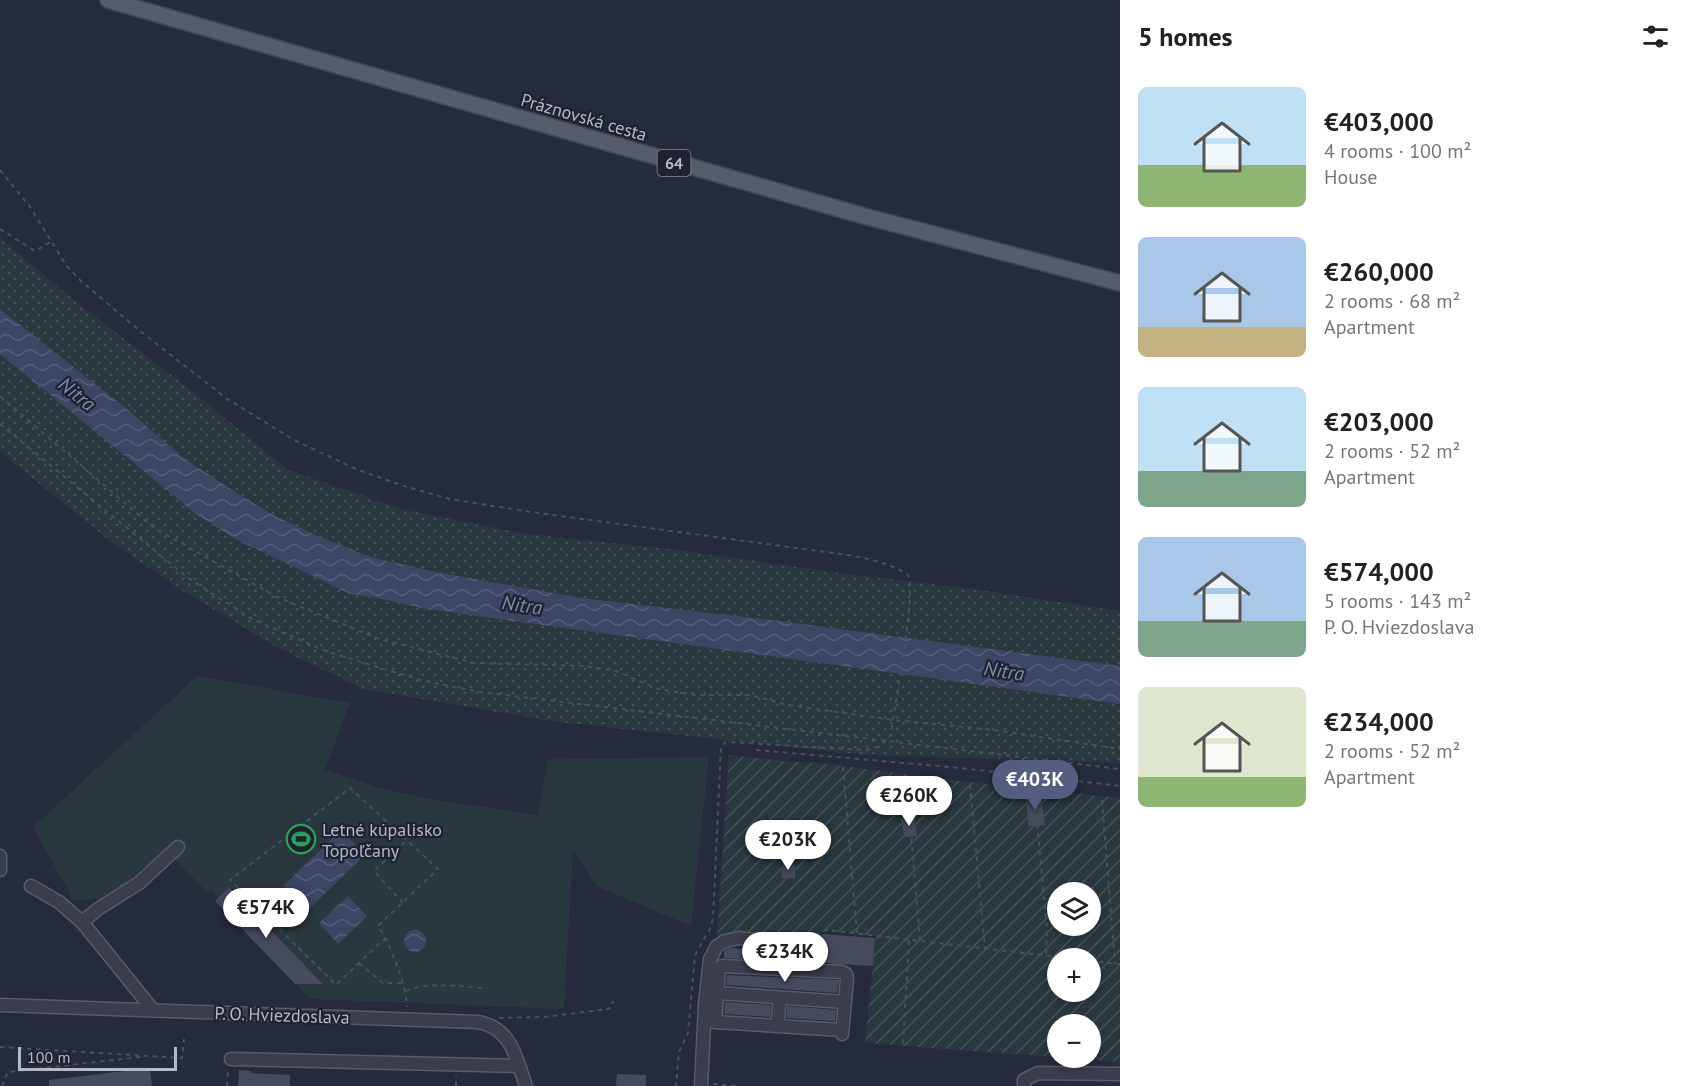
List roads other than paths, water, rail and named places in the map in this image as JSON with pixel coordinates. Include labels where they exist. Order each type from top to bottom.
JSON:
[{"type":"main road","name":"Práznovská cesta","points":[[114,1],[841,210],[1120,283]]},
{"type":"street","points":[[82,922],[139,883],[178,847]]},
{"type":"street","points":[[0,856],[0,870]]},
{"type":"street","points":[[31,886],[59,902],[82,922],[153,1010]]},
{"type":"street","points":[[701,1085],[710,959],[717,946],[725,941],[739,938],[815,948],[813,971]]},
{"type":"street","points":[[722,966],[813,971],[846,974],[842,1032],[715,1022],[719,969],[722,966]]},
{"type":"street","points":[[717,993],[845,1002]]},
{"type":"street","points":[[777,1026],[780,998]]},
{"type":"street","name":"P. O. Hviezdoslava","points":[[0,1005],[491,1024],[510,1042],[526,1086]]},
{"type":"street","points":[[231,1059],[519,1066]]},
{"type":"street","points":[[1024,1086],[1024,1080],[1038,1073],[1120,1074]]},
{"type":"water","name":"Nitra","points":[[0,309],[127,409],[182,457],[275,516],[374,558],[436,572],[582,598],[787,622],[1120,666],[1120,704],[426,609],[350,594],[235,539],[196,514],[0,354]]},
{"type":"water","points":[[341,830],[365,855],[307,911],[283,886]]},
{"type":"water","points":[[348,896],[367,916],[338,944],[319,923]]},
{"type":"water","points":[[415,930],[423,933],[426,941],[423,949],[415,952],[407,949],[404,941],[407,933]]},
{"type":"place","name":"Letné kúpalisko Topoľčany","points":[[301,839]]}]
